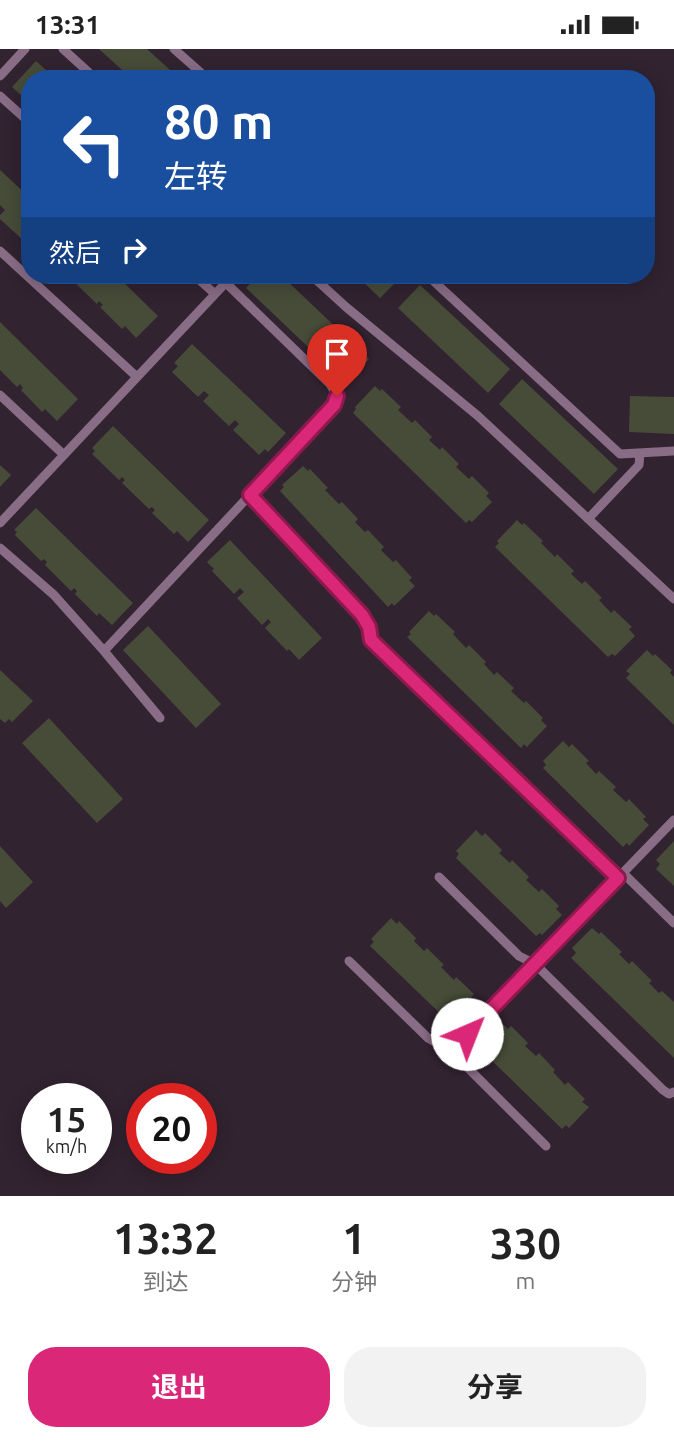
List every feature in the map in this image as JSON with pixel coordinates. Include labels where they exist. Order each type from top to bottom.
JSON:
[{"type":"lane","points":[[0,76],[25,49]]},
{"type":"lane","points":[[63,49],[86,70]]},
{"type":"lane","points":[[174,49],[198,70]]},
{"type":"lane","points":[[0,96],[21,115]]},
{"type":"lane","points":[[0,251],[21,270]]},
{"type":"lane","points":[[36,284],[137,377]]},
{"type":"lane","points":[[204,284],[215,294]]},
{"type":"lane","points":[[0,523],[225,284]]},
{"type":"lane","points":[[104,651],[334,405],[337,396],[330,384],[227,284]]},
{"type":"lane","points":[[321,284],[478,416],[674,599]]},
{"type":"lane","points":[[436,284],[620,454],[674,451]]},
{"type":"lane","points":[[0,395],[64,455]]},
{"type":"lane","points":[[588,519],[639,465],[640,453]]},
{"type":"lane","points":[[250,495],[362,615],[369,627],[371,640],[620,876],[674,923]]},
{"type":"lane","points":[[0,548],[54,595],[160,718]]},
{"type":"lane","points":[[451,1051],[674,820]]},
{"type":"lane","points":[[439,877],[519,956],[535,964],[663,1090],[669,1094],[674,1092]]},
{"type":"lane","points":[[349,961],[428,1038],[451,1051],[546,1146]]},
{"type":"building","points":[[99,49],[147,49],[170,70],[122,70]]},
{"type":"building","points":[[36,61],[46,70],[28,70]]},
{"type":"building","points":[[21,77],[21,95],[12,87]]},
{"type":"building","points":[[0,170],[21,190],[21,238],[0,219],[5,210],[0,205]]},
{"type":"building","points":[[76,284],[125,284],[158,316],[136,338],[125,326],[122,329],[100,307],[103,305],[99,301],[97,304]]},
{"type":"building","points":[[250,284],[290,284],[369,359],[346,383],[246,288]]},
{"type":"building","points":[[365,284],[394,284],[380,298]]},
{"type":"building","points":[[420,285],[510,369],[488,393],[398,308]]},
{"type":"building","points":[[0,322],[78,399],[57,421],[45,409],[42,412],[21,390],[23,388],[20,384],[17,387],[0,370]]},
{"type":"building","points":[[192,344],[286,433],[268,452],[265,449],[259,455],[233,430],[239,424],[235,420],[229,426],[203,401],[209,395],[204,391],[198,397],[172,372],[178,366],[174,363]]},
{"type":"building","points":[[522,379],[618,469],[594,494],[499,404]]},
{"type":"building","points":[[375,386],[401,407],[398,410],[412,423],[415,420],[432,437],[429,440],[440,450],[442,447],[459,464],[456,467],[469,479],[472,476],[489,493],[486,496],[492,502],[472,522],[469,520],[466,523],[353,413],[355,407]]},
{"type":"building","points":[[630,396],[674,397],[674,434],[629,432]]},
{"type":"building","points":[[113,426],[209,520],[188,542],[177,531],[174,534],[152,513],[155,510],[152,507],[149,509],[122,483],[125,480],[122,477],[119,480],[92,454],[95,451],[92,448]]},
{"type":"building","points":[[0,465],[11,475],[0,487]]},
{"type":"building","points":[[303,466],[308,471],[310,469],[328,488],[325,490],[339,504],[342,502],[358,519],[355,522],[365,532],[368,530],[384,547],[381,550],[393,562],[396,560],[412,578],[409,580],[415,586],[394,606],[392,603],[388,607],[280,491],[284,487],[282,485]]},
{"type":"building","points":[[36,508],[133,603],[112,625],[99,613],[97,616],[75,594],[77,591],[74,588],[71,591],[45,565],[47,562],[44,559],[41,561],[15,535],[17,532],[14,530]]},
{"type":"building","points":[[517,520],[543,541],[541,543],[555,557],[557,554],[574,571],[571,574],[582,584],[585,581],[602,598],[599,600],[611,613],[614,610],[632,627],[629,629],[635,636],[615,656],[612,654],[608,657],[495,547],[499,543],[497,541]]},
{"type":"building","points":[[230,540],[322,638],[299,660],[265,628],[271,622],[268,619],[262,625],[237,598],[244,592],[240,588],[234,594],[212,571],[214,569],[207,562]]},
{"type":"building","points":[[429,611],[434,616],[436,614],[455,632],[453,634],[466,648],[469,645],[486,662],[484,664],[494,675],[497,672],[514,688],[511,691],[543,718],[541,720],[547,726],[527,747],[524,744],[521,748],[407,637]]},
{"type":"building","points":[[148,626],[221,704],[196,728],[123,650]]},
{"type":"building","points":[[647,650],[672,670],[670,673],[674,677],[674,725],[626,678],[630,674],[626,671]]},
{"type":"building","points":[[0,670],[33,701],[12,722],[9,719],[5,723],[0,719]]},
{"type":"building","points":[[49,718],[123,799],[97,823],[22,743]]},
{"type":"building","points":[[563,741],[569,747],[572,744],[589,761],[586,763],[596,774],[599,771],[616,787],[613,790],[626,802],[629,799],[646,817],[643,819],[649,825],[629,846],[627,843],[623,847],[543,768],[546,765],[543,761]]},
{"type":"building","points":[[476,830],[482,836],[485,833],[502,850],[499,853],[510,863],[512,860],[529,877],[526,880],[539,892],[542,889],[559,906],[556,909],[562,915],[542,935],[540,933],[536,936],[456,858],[459,854],[456,851]]},
{"type":"building","points":[[674,841],[674,886],[656,869],[660,864],[656,860]]},
{"type":"building","points":[[0,846],[33,882],[6,908],[0,901]]},
{"type":"building","points":[[391,918],[397,924],[399,921],[416,938],[414,941],[424,951],[427,948],[454,980],[456,977],[474,994],[471,997],[477,1003],[457,1023],[454,1020],[451,1024],[370,946],[374,942],[371,939]]},
{"type":"building","points":[[592,928],[599,934],[601,932],[622,952],[619,954],[629,964],[632,961],[652,981],[649,983],[659,993],[662,991],[674,1002],[674,1058],[571,958],[576,953],[572,948]]},
{"type":"building","points":[[502,1023],[508,1029],[511,1026],[528,1043],[525,1046],[536,1056],[539,1053],[565,1085],[568,1082],[585,1099],[582,1102],[589,1107],[569,1128],[566,1125],[562,1129],[482,1051],[486,1047],[482,1044]]},
{"type":"route","points":[[337,396],[334,405],[250,495],[362,615],[369,627],[371,640],[618,878],[467,1034]]}]
